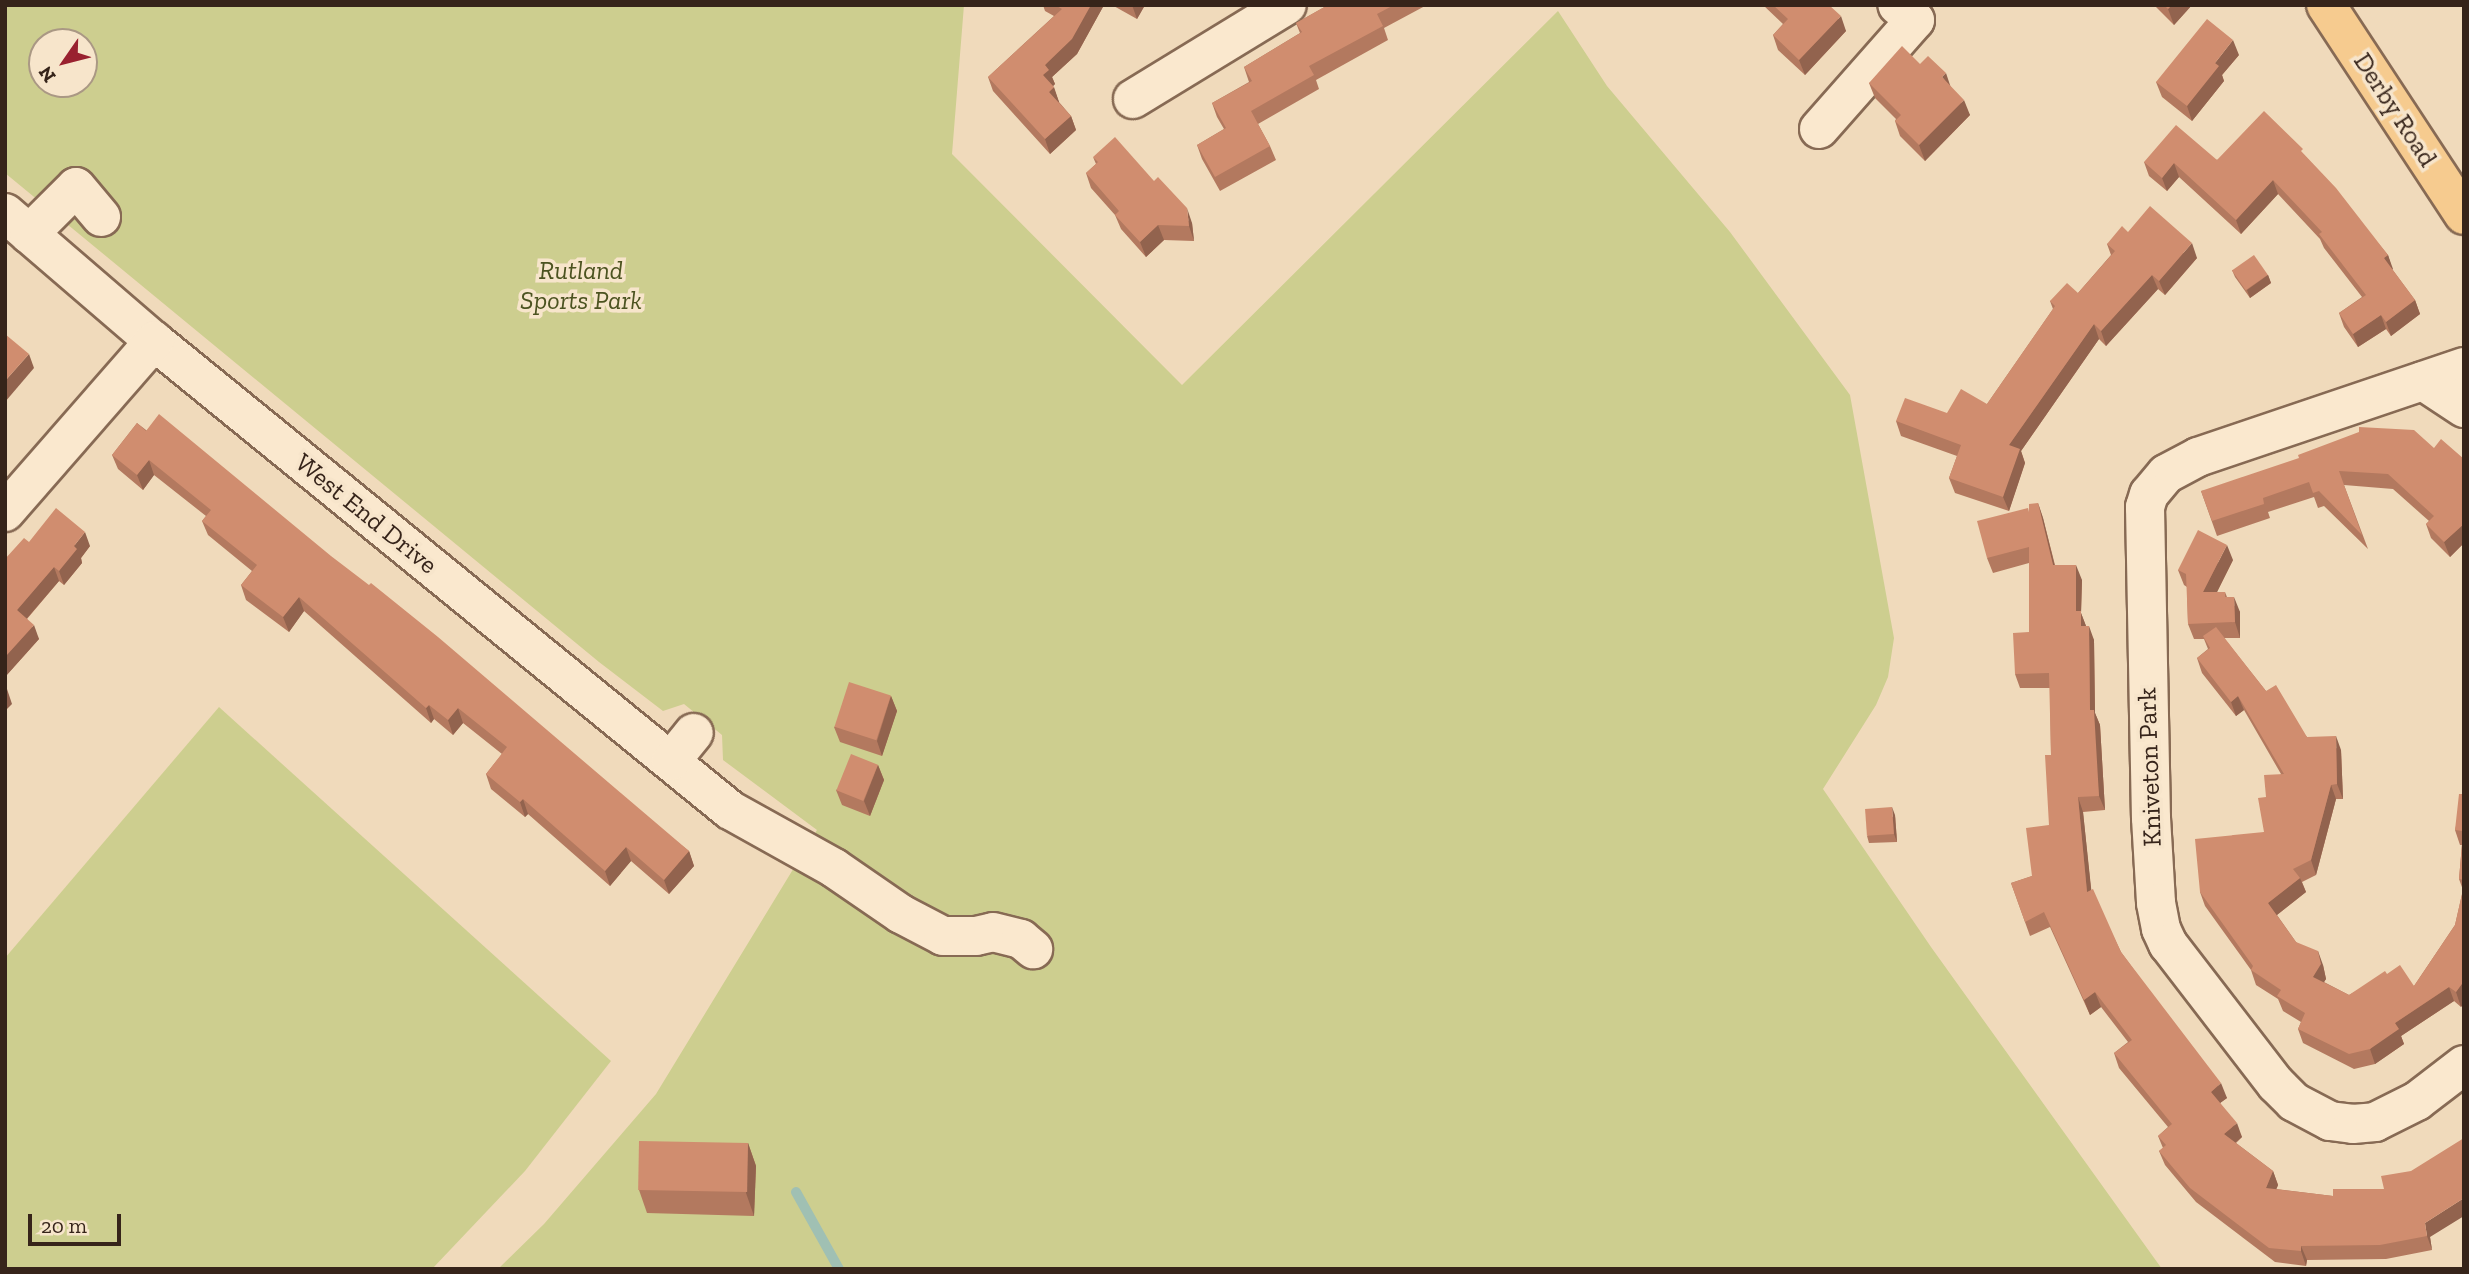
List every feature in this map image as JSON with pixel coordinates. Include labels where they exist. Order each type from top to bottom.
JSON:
[{"type":"main road","name":"Derby Road","points":[[2326,5],[2464,215]]},
{"type":"street","points":[[1133,99],[1183,89],[1287,5]]},
{"type":"street","points":[[1819,129],[1906,13]]},
{"type":"street","points":[[17,223],[76,187],[101,217]]},
{"type":"street","name":"West End Drive","points":[[17,223],[154,341],[682,747],[730,810],[834,867],[901,914],[943,936],[976,936],[993,932],[1021,939],[1033,948]]},
{"type":"street","points":[[5,512],[154,341]]},
{"type":"street","name":"Kniveton Park","points":[[2464,367],[2198,457],[2166,474],[2149,494],[2145,507],[2155,903],[2161,929],[2168,944],[2255,1060],[2294,1102],[2330,1121],[2353,1124],[2375,1122],[2417,1101],[2464,1065]]},
{"type":"street","points":[[2423,381],[2464,408]]},
{"type":"green space","name":"Rutland Sports Park","points":[[5,5],[964,5],[952,154],[1182,385],[1558,11],[1607,86],[1730,232],[1850,395],[1894,638],[1888,677],[1876,705],[1823,789],[1931,947],[2162,1269],[498,1269],[544,1224],[656,1094],[817,830],[723,760],[722,735],[684,704],[663,711],[599,662],[5,173]]},
{"type":"green space","points":[[219,707],[611,1061],[525,1171],[432,1269],[5,1269],[5,958]]},
{"type":"building","points":[[1055,5],[1091,5],[1072,39],[1045,65],[1049,70],[1043,75],[1054,87],[1049,92],[1071,116],[1045,139],[988,77],[1062,9]]},
{"type":"building","points":[[1328,5],[1394,5],[1377,14],[1383,26],[1309,66],[1314,75],[1251,111],[1270,146],[1215,177],[1197,145],[1226,128],[1212,103],[1252,81],[1244,67],[1302,32],[1296,23]]},
{"type":"building","points":[[1773,5],[1829,5],[1841,16],[1799,60],[1773,35],[1788,19]]},
{"type":"building","points":[[2207,19],[2233,40],[2215,63],[2219,66],[2187,106],[2156,82]]},
{"type":"building","points":[[1902,46],[1920,64],[1928,56],[1946,73],[1942,77],[1964,100],[1919,145],[1895,121],[1901,115],[1869,83]]},
{"type":"building","points":[[2264,111],[2303,149],[2301,151],[2336,188],[2388,255],[2384,258],[2415,300],[2386,322],[2381,315],[2353,334],[2339,313],[2366,295],[2319,234],[2322,232],[2273,180],[2236,220],[2174,163],[2162,178],[2144,162],[2176,125],[2217,160]]},
{"type":"building","points":[[1115,137],[1154,181],[1158,177],[1187,208],[1189,226],[1158,225],[1140,242],[1115,215],[1119,211],[1086,173],[1098,162],[1093,157]]},
{"type":"building","points":[[2150,206],[2192,243],[2159,281],[2152,275],[2101,331],[2094,324],[2009,445],[2020,449],[2003,497],[1949,478],[1961,445],[1896,421],[1905,398],[1947,413],[1961,389],[1987,404],[2055,306],[2050,301],[2067,283],[2078,293],[2115,251],[2107,244],[2122,226],[2128,232]]},
{"type":"building","points":[[2254,255],[2268,275],[2246,290],[2232,270]]},
{"type":"building","points":[[5,334],[29,354],[5,381]]},
{"type":"building","points":[[159,414],[331,556],[369,585],[371,583],[438,637],[689,851],[664,880],[626,847],[605,871],[523,799],[520,802],[486,774],[507,747],[458,708],[448,720],[429,705],[426,708],[299,597],[283,617],[241,585],[257,565],[202,521],[211,510],[149,460],[137,475],[112,455],[137,423],[146,431]]},
{"type":"building","points":[[2359,427],[2414,430],[2434,448],[2441,439],[2464,459],[2464,524],[2444,542],[2426,524],[2434,516],[2388,474],[2339,471],[2362,535],[2319,491],[2313,493],[2309,482],[2263,498],[2264,504],[2212,521],[2201,491],[2299,458],[2298,455],[2359,432]]},
{"type":"building","points":[[2038,503],[2053,565],[2076,565],[2076,611],[2081,611],[2081,626],[2089,626],[2090,710],[2094,710],[2099,796],[2078,797],[2087,892],[2093,889],[2121,952],[2221,1083],[2211,1092],[2237,1123],[2224,1134],[2273,1171],[2266,1188],[2333,1196],[2333,1189],[2384,1189],[2381,1176],[2411,1171],[2464,1138],[2464,1198],[2425,1223],[2427,1236],[2380,1245],[2301,1246],[2301,1251],[2269,1248],[2190,1188],[2159,1151],[2166,1145],[2158,1136],[2172,1124],[2114,1053],[2132,1040],[2095,992],[2084,1000],[2044,912],[2025,922],[2011,883],[2032,876],[2026,828],[2049,825],[2045,755],[2051,755],[2049,673],[2015,674],[2013,633],[2029,632],[2029,547],[1987,558],[1977,521],[2028,508],[2029,512],[2029,504]]},
{"type":"building","points":[[56,508],[85,532],[74,546],[77,549],[59,571],[54,567],[17,610],[34,625],[5,657],[5,559],[24,538],[29,542]]},
{"type":"building","points":[[2198,530],[2227,545],[2203,592],[2225,592],[2225,597],[2234,597],[2235,622],[2188,624],[2186,574],[2178,570]]},
{"type":"building","points":[[2216,627],[2266,691],[2276,685],[2307,737],[2336,736],[2337,784],[2331,785],[2311,860],[2293,869],[2300,878],[2268,903],[2296,942],[2318,951],[2321,964],[2313,977],[2349,995],[2385,971],[2387,974],[2400,965],[2414,986],[2455,925],[2464,885],[2464,981],[2456,992],[2449,987],[2395,1023],[2399,1029],[2370,1049],[2349,1054],[2298,1029],[2305,1013],[2277,996],[2281,990],[2251,970],[2253,966],[2200,892],[2195,839],[2264,832],[2258,798],[2266,797],[2264,775],[2284,774],[2238,696],[2231,702],[2197,658],[2210,648],[2203,636]]},
{"type":"building","points":[[849,682],[891,696],[876,740],[834,727]]},
{"type":"building","points":[[851,754],[878,765],[863,801],[836,790]]},
{"type":"building","points":[[2459,794],[2464,794],[2464,880],[2459,879],[2463,831],[2455,830]]},
{"type":"building","points":[[1892,807],[1894,834],[1867,836],[1865,809]]},
{"type":"building","points":[[639,1141],[748,1143],[747,1192],[638,1190]]},
{"type":"waterway","points":[[796,1192],[839,1269]]}]
